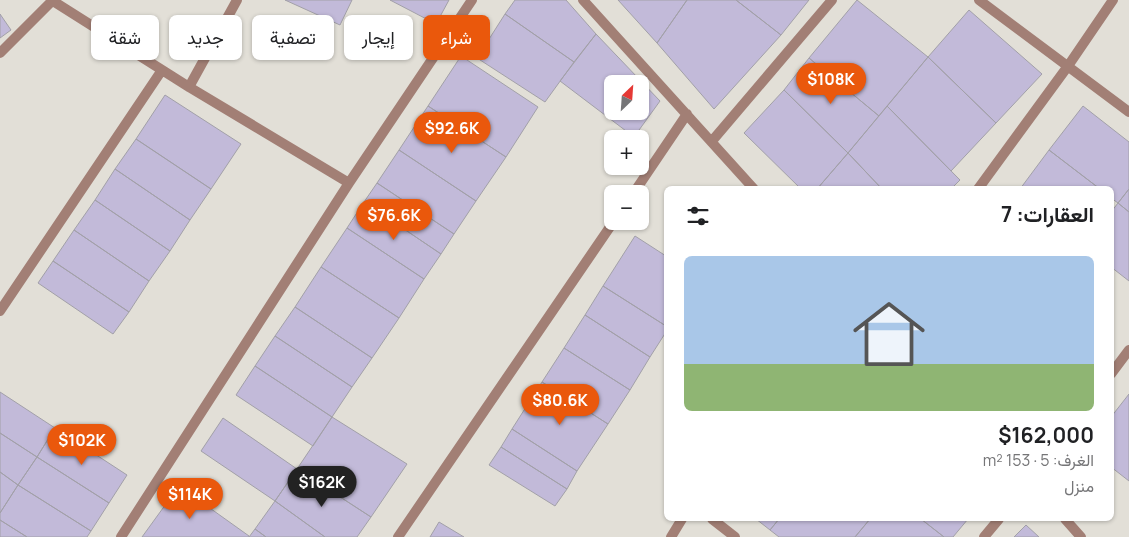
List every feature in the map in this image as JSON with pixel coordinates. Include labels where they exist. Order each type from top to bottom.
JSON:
[{"type":"street","points":[[0,53],[53,0],[189,87],[349,183]]},
{"type":"street","points":[[189,87],[237,0]]},
{"type":"street","points":[[120,537],[349,183],[472,0]]},
{"type":"street","points":[[583,0],[751,186]]},
{"type":"street","points":[[712,141],[832,0]]},
{"type":"street","points":[[979,0],[1129,112]]},
{"type":"street","points":[[980,186],[1068,66],[1113,0]]},
{"type":"street","points":[[0,311],[162,70]]},
{"type":"street","points":[[639,185],[688,114]]},
{"type":"street","points":[[398,537],[608,230]]},
{"type":"street","points":[[1114,370],[1129,350]]},
{"type":"street","points":[[671,537],[681,521]]},
{"type":"street","points":[[714,521],[734,537]]},
{"type":"street","points":[[984,537],[997,521]]},
{"type":"street","points":[[1067,521],[1081,537]]},
{"type":"building","points":[[285,0],[352,0],[340,25],[334,22],[334,15],[318,15]]},
{"type":"building","points":[[390,0],[449,0],[441,15],[423,15],[423,17]]},
{"type":"building","points":[[515,0],[566,0],[596,34],[574,62],[505,14]]},
{"type":"building","points":[[618,0],[687,0],[657,43]]},
{"type":"building","points":[[687,0],[736,0],[781,35],[714,109],[657,43]]},
{"type":"building","points":[[736,0],[809,0],[781,35]]},
{"type":"building","points":[[857,0],[928,57],[879,116],[809,58]]},
{"type":"building","points":[[969,10],[1042,74],[996,123],[928,57]]},
{"type":"building","points":[[0,14],[11,30],[0,38]]},
{"type":"building","points":[[505,14],[574,62],[545,102],[480,60],[490,60],[490,38]]},
{"type":"building","points":[[596,34],[635,75],[604,75],[604,114],[560,81]]},
{"type":"building","points":[[928,57],[996,123],[951,171],[887,106]]},
{"type":"building","points":[[809,58],[879,116],[848,153],[784,90]]},
{"type":"building","points":[[458,60],[467,60],[538,107],[506,157],[428,106]]},
{"type":"building","points":[[649,89],[660,101],[649,116]]},
{"type":"building","points":[[784,90],[848,153],[820,186],[798,186],[744,133]]},
{"type":"building","points":[[165,95],[241,144],[211,189],[136,139]]},
{"type":"building","points":[[428,106],[506,157],[476,201],[399,150]]},
{"type":"building","points":[[887,106],[960,180],[954,186],[879,186],[848,153]]},
{"type":"building","points":[[1083,106],[1129,142],[1129,189],[1118,203],[1114,200],[1114,186],[1096,186],[1049,150]]},
{"type":"building","points":[[612,120],[646,120],[639,130],[625,130]]},
{"type":"building","points":[[136,139],[211,189],[190,220],[115,169]]},
{"type":"building","points":[[399,150],[476,201],[454,234],[377,183]]},
{"type":"building","points":[[1049,150],[1096,186],[1022,186]]},
{"type":"building","points":[[848,153],[879,186],[820,186]]},
{"type":"building","points":[[115,169],[190,220],[170,251],[95,200]]},
{"type":"building","points":[[377,183],[454,234],[441,254],[364,202]]},
{"type":"building","points":[[1129,189],[1129,212],[1118,203]]},
{"type":"building","points":[[95,200],[170,251],[149,281],[74,230]]},
{"type":"building","points":[[364,202],[441,254],[424,279],[347,228]]},
{"type":"building","points":[[1118,203],[1129,212],[1129,281],[1114,269],[1114,208]]},
{"type":"building","points":[[347,228],[424,279],[399,318],[321,267]]},
{"type":"building","points":[[74,230],[149,281],[129,312],[53,261]]},
{"type":"building","points":[[635,236],[664,255],[664,325],[603,286]]},
{"type":"building","points":[[53,261],[129,312],[113,334],[38,283]]},
{"type":"building","points":[[321,267],[399,318],[372,358],[295,307]]},
{"type":"building","points":[[603,286],[664,325],[664,335],[650,357],[585,315]]},
{"type":"building","points":[[295,307],[372,358],[352,387],[275,336]]},
{"type":"building","points":[[585,315],[650,357],[630,390],[564,348]]},
{"type":"building","points":[[275,336],[352,387],[332,417],[255,366]]},
{"type":"building","points":[[564,348],[630,390],[608,424],[542,382]]},
{"type":"building","points":[[255,366],[332,417],[313,446],[236,395]]},
{"type":"building","points":[[542,382],[608,424],[577,471],[512,429]]},
{"type":"building","points":[[0,392],[55,428],[37,457],[0,433]]},
{"type":"building","points":[[1129,394],[1129,481],[1114,469],[1114,413]]},
{"type":"building","points":[[332,417],[407,464],[371,517],[297,469]]},
{"type":"building","points":[[223,418],[297,469],[275,501],[201,451]]},
{"type":"building","points":[[55,428],[127,475],[109,503],[37,457]]},
{"type":"building","points":[[512,429],[577,471],[567,489],[501,447]]},
{"type":"building","points":[[0,433],[37,457],[18,485],[0,472]]},
{"type":"building","points":[[501,447],[567,489],[555,506],[489,465]]},
{"type":"building","points":[[37,457],[109,503],[91,531],[18,485]]},
{"type":"building","points":[[297,469],[371,517],[357,537],[325,537],[275,501]]},
{"type":"building","points":[[0,472],[18,485],[0,513]]},
{"type":"building","points":[[18,485],[91,531],[87,537],[27,537],[0,520],[0,513]]},
{"type":"building","points":[[179,486],[249,536],[249,537],[142,537]]},
{"type":"building","points":[[275,501],[325,537],[266,537],[255,529]]},
{"type":"building","points":[[0,520],[27,537],[0,537]]},
{"type":"building","points":[[759,521],[777,521],[770,530]]},
{"type":"building","points":[[777,521],[868,521],[855,537],[779,537],[770,530]]},
{"type":"building","points":[[868,521],[924,521],[944,537],[855,537]]},
{"type":"building","points":[[924,521],[966,521],[953,537],[944,537]]},
{"type":"building","points":[[439,522],[464,537],[430,537]]},
{"type":"building","points":[[1026,525],[1039,537],[1014,537]]},
{"type":"building","points":[[255,529],[266,537],[249,537]]}]
